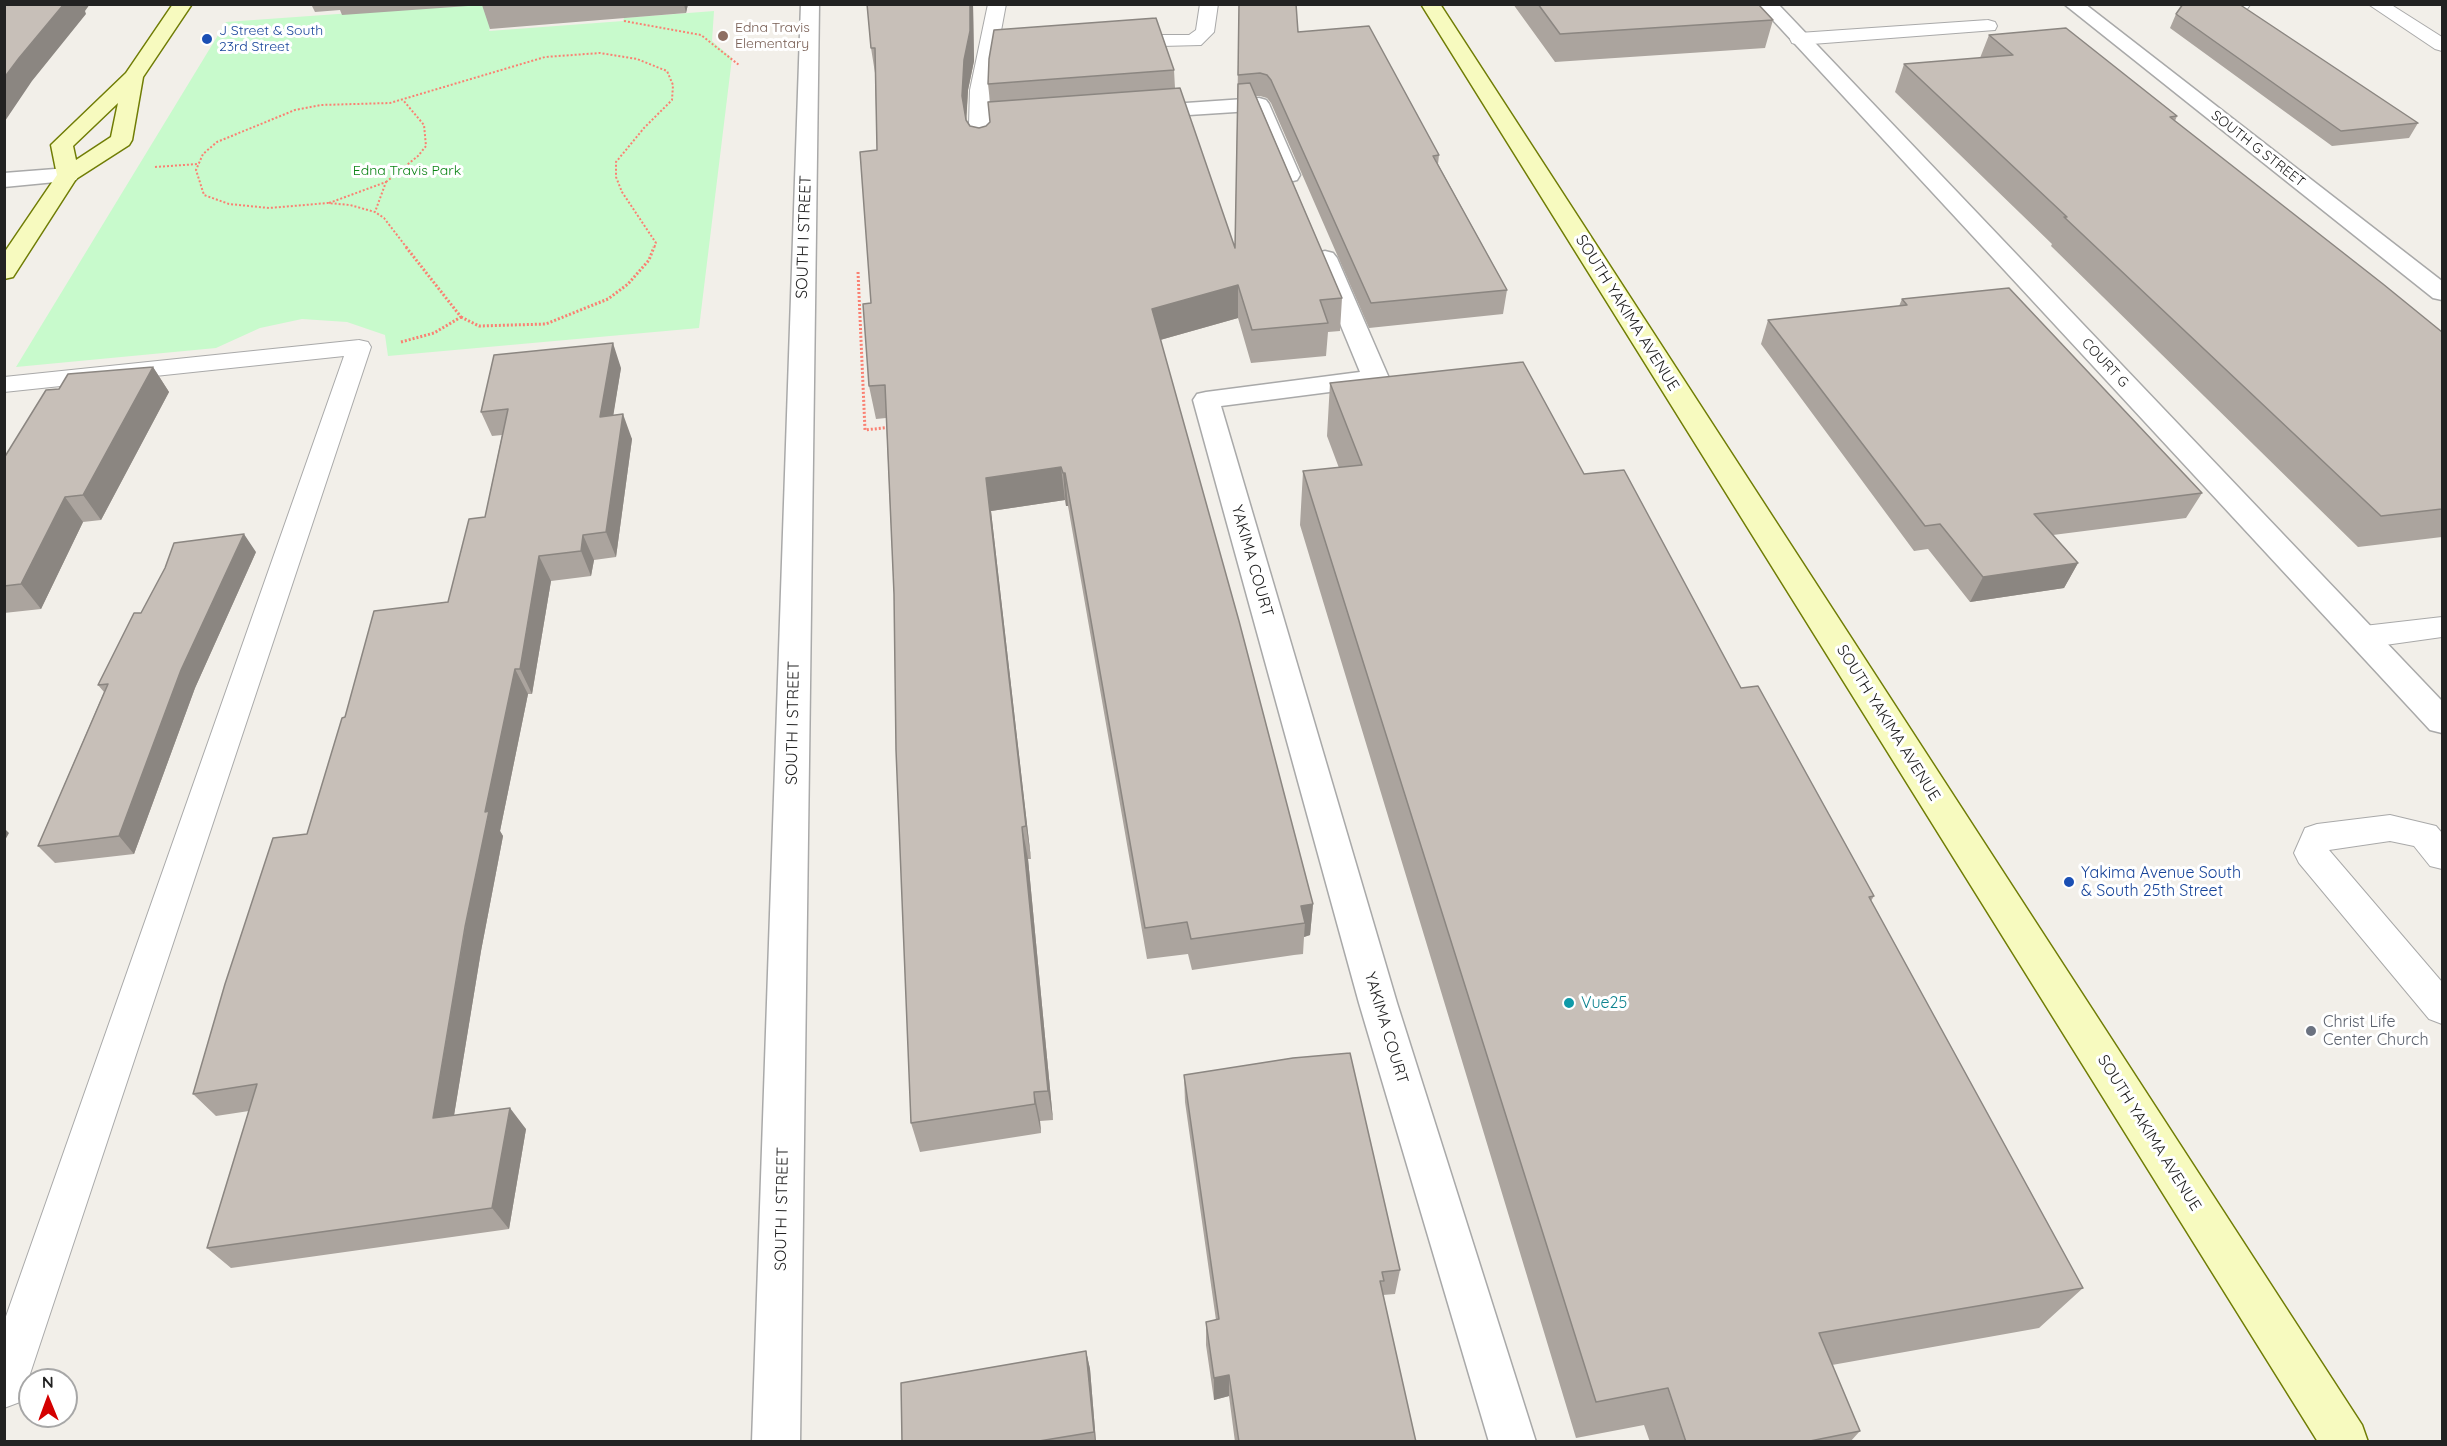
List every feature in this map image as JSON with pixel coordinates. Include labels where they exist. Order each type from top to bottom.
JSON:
[{"type":"main road","points":[[68,175],[62,145],[133,76],[183,4]]},
{"type":"main road","name":"SOUTH YAKIMA AVENUE","points":[[1430,4],[2345,1442]]},
{"type":"main road","points":[[4,272],[68,175],[120,140],[133,76]]},
{"type":"street","name":"SOUTH I STREET","points":[[776,1442],[810,4]]},
{"type":"street","name":"COURT G","points":[[1767,4],[2442,721]]},
{"type":"street","name":"SOUTH G STREET","points":[[2073,4],[2442,293]]},
{"type":"street","points":[[1119,114],[1259,104],[1298,195]]},
{"type":"street","points":[[979,125],[1049,119]]},
{"type":"street","points":[[4,180],[68,175]]},
{"type":"street","name":"YAKIMA COURT","points":[[1316,237],[1376,378],[1206,400],[1378,1003],[1513,1442]]},
{"type":"lane","points":[[982,151],[979,125],[980,90],[998,41],[997,4]]},
{"type":"lane","points":[[1107,41],[1194,41],[1205,32],[1209,4]]},
{"type":"lane","points":[[2377,4],[2442,45]]},
{"type":"lane","points":[[1799,39],[1988,26]]},
{"type":"lane","points":[[4,385],[359,347],[4,1386]]},
{"type":"lane","points":[[2364,637],[2442,627]]},
{"type":"lane","points":[[2442,856],[2424,835],[2390,828],[2317,837],[2311,853],[2442,1008]]},
{"type":"path","points":[[624,21],[701,35],[739,65]]},
{"type":"path","points":[[577,53],[600,53],[637,59],[667,71],[673,85],[672,100],[644,128],[616,162],[616,177],[622,192],[656,243],[649,260],[628,284],[608,299],[546,324],[479,326],[461,317],[384,218],[375,212],[350,205],[328,203],[269,208],[229,204],[204,195],[199,184],[196,170],[203,154],[217,142],[266,120],[295,110],[321,105],[365,105],[403,100],[442,86],[544,57],[577,53]]},
{"type":"path","points":[[328,203],[386,182],[418,156],[426,146],[424,125],[403,100]]},
{"type":"path","points":[[153,167],[198,164]]},
{"type":"path","points":[[375,212],[386,182]]},
{"type":"path","points":[[858,272],[865,430],[897,426]]},
{"type":"path","points":[[359,347],[408,342],[434,333],[461,317]]},
{"type":"green space","name":"Edna Travis Park","points":[[464,5],[497,5],[489,31],[623,21],[624,18],[714,11],[712,41],[732,58],[699,328],[388,356],[385,335],[347,322],[302,319],[260,328],[216,348],[16,367],[226,22]]},
{"type":"building","points":[[4,4],[64,4],[4,78]]},
{"type":"building","points":[[867,4],[970,4],[970,31],[964,60],[962,96],[966,120],[970,126],[979,128],[990,122],[988,102],[1180,88],[1235,248],[1238,84],[1250,83],[1342,298],[1320,300],[1328,323],[1252,330],[1238,285],[1152,309],[1239,621],[1313,904],[1301,906],[1305,923],[1191,939],[1187,922],[1145,928],[1065,473],[1061,467],[986,478],[1026,826],[1022,827],[1048,1091],[1034,1092],[1035,1104],[911,1123],[896,750],[894,594],[885,385],[869,386],[863,304],[871,303],[860,152],[877,150],[875,48],[871,48]]},
{"type":"building","points":[[1239,4],[1296,4],[1298,32],[1369,26],[1439,155],[1433,156],[1507,290],[1371,303],[1271,80],[1267,75],[1260,73],[1238,75]]},
{"type":"building","points":[[1538,4],[1758,4],[1773,20],[1560,34]]},
{"type":"building","points":[[2183,4],[2239,4],[2418,123],[2341,131],[2176,14]]},
{"type":"building","points":[[1156,18],[1174,70],[988,84],[994,30]]},
{"type":"building","points":[[2066,28],[2177,116],[2170,117],[2442,332],[2442,509],[2381,516],[1904,64],[2013,55],[1989,35]]},
{"type":"building","points":[[2009,288],[2202,493],[2034,514],[2078,563],[1983,577],[1940,524],[1925,526],[1768,320],[1907,305],[1902,299]]},
{"type":"building","points":[[613,343],[600,417],[623,414],[606,532],[583,535],[581,551],[539,556],[520,669],[515,669],[485,812],[489,811],[465,927],[433,1118],[510,1108],[492,1208],[207,1248],[257,1084],[193,1094],[225,984],[273,838],[307,834],[342,718],[345,717],[374,611],[448,602],[469,519],[485,517],[508,409],[481,412],[494,355]]},
{"type":"building","name":"Vue25","points":[[1523,362],[1584,474],[1624,470],[1741,688],[1758,686],[1874,896],[1869,897],[2083,1288],[1819,1333],[1860,1431],[1805,1442],[1686,1442],[1668,1388],[1596,1402],[1303,471],[1362,465],[1330,383]]},
{"type":"building","points":[[153,367],[83,495],[65,497],[21,584],[4,586],[4,458],[46,390],[59,389],[68,374]]},
{"type":"building","points":[[244,534],[181,670],[119,836],[38,846],[108,684],[98,685],[134,613],[141,613],[165,568],[174,543]]},
{"type":"building","points":[[1350,1053],[1400,1270],[1382,1272],[1384,1281],[1380,1281],[1416,1442],[1239,1442],[1229,1375],[1214,1378],[1206,1322],[1219,1319],[1184,1075],[1293,1058]]},
{"type":"building","points":[[1086,1351],[1094,1432],[1033,1442],[902,1442],[901,1383]]},
{"type":"place","name":"Edna Travis Elementary","points":[[723,36]]},
{"type":"place","name":"J Street & South 23rd Street","points":[[207,39]]},
{"type":"place","name":"Yakima Avenue South & South 25th Street","points":[[2069,882]]},
{"type":"place","name":"Vue25","points":[[1569,1003]]},
{"type":"place","name":"Christ Life Center Church","points":[[2311,1031]]}]
